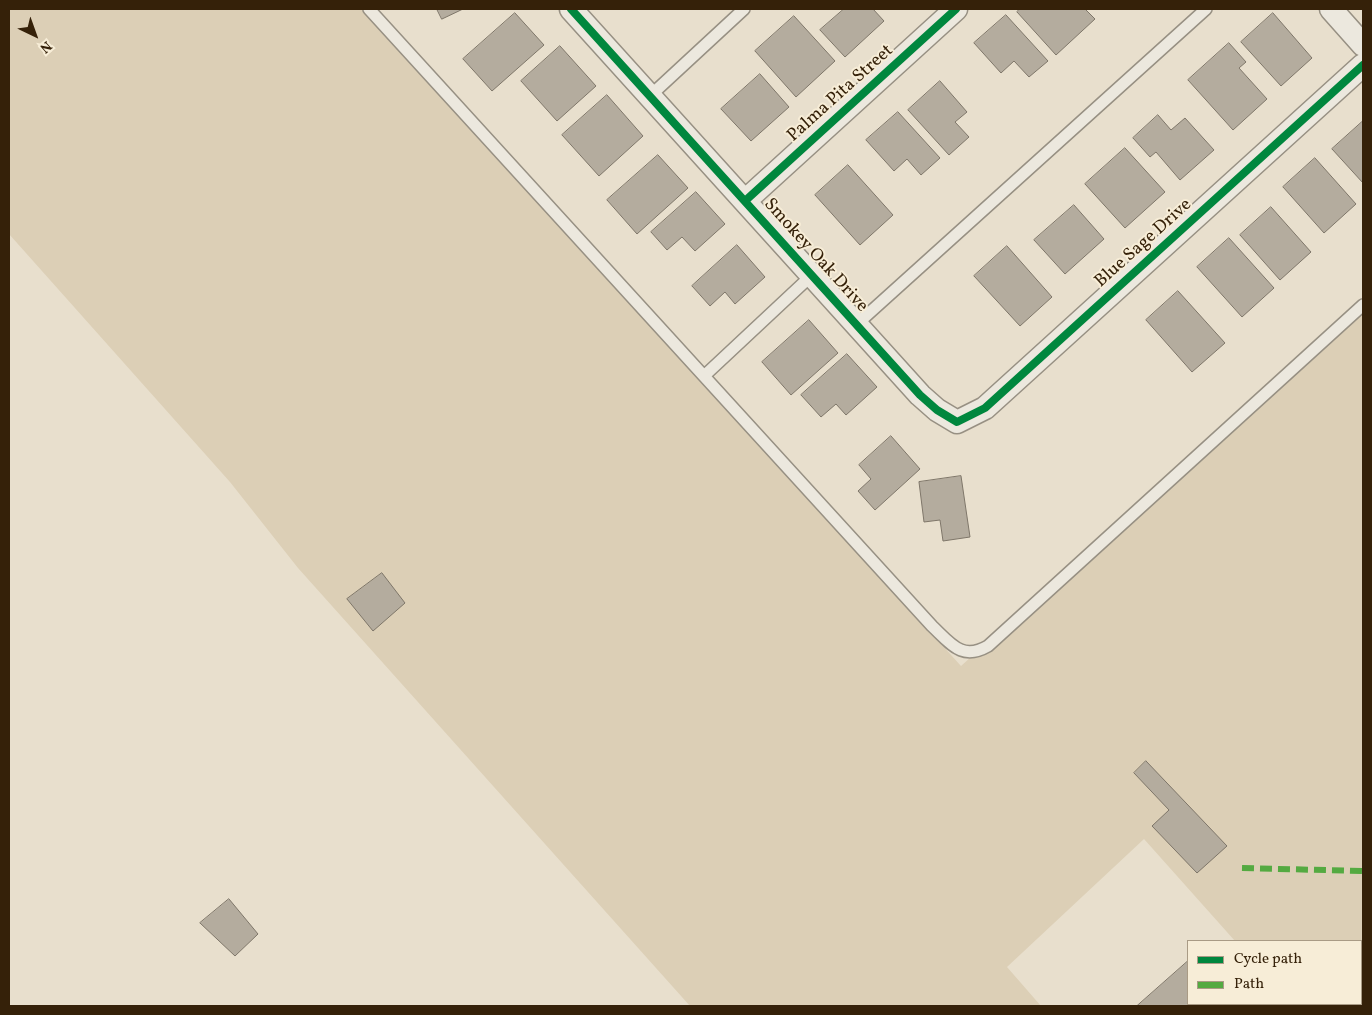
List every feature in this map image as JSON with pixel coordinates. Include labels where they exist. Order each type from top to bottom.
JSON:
[{"type":"street","name":"Smokey Oak Drive","points":[[571,9],[920,395],[937,410]]},
{"type":"street","name":"Palma Pita Street","points":[[745,201],[956,9]]},
{"type":"street","points":[[1331,9],[1363,45]]},
{"type":"street","name":"Blue Sage Drive","points":[[937,410],[957,422],[985,408],[1363,66]]},
{"type":"lane","points":[[369,9],[932,626],[953,646],[965,653],[977,652],[996,640],[1363,305]]},
{"type":"lane","points":[[650,96],[744,9]]},
{"type":"lane","points":[[856,324],[1206,9]]},
{"type":"lane","points":[[704,376],[812,275]]},
{"type":"shaded area","points":[[9,9],[367,9],[961,666],[1363,302],[1363,1006],[1292,1005],[1362,1005],[1362,940],[1234,940],[1144,839],[1007,967],[1041,1006],[690,1006],[298,568],[230,482],[9,234]]},
{"type":"building","points":[[437,9],[463,9],[442,19]]},
{"type":"building","points":[[844,9],[873,9],[884,21],[845,57],[820,30]]},
{"type":"building","points":[[1020,9],[1085,9],[1095,19],[1056,55],[1017,12]]},
{"type":"building","points":[[515,13],[544,45],[492,91],[463,59]]},
{"type":"building","points":[[1273,13],[1312,58],[1281,86],[1241,42]]},
{"type":"building","points":[[1006,15],[1048,61],[1029,77],[1014,61],[1001,73],[974,43]]},
{"type":"building","points":[[794,16],[835,61],[796,97],[755,51]]},
{"type":"building","points":[[1229,43],[1246,62],[1239,68],[1267,99],[1233,130],[1188,80]]},
{"type":"building","points":[[560,46],[596,86],[557,121],[521,81]]},
{"type":"building","points":[[760,74],[789,107],[751,141],[721,109]]},
{"type":"building","points":[[940,81],[967,112],[955,122],[969,137],[949,155],[908,110]]},
{"type":"building","points":[[607,95],[643,136],[599,176],[562,135]]},
{"type":"building","points":[[898,112],[940,158],[921,175],[907,159],[894,171],[866,140]]},
{"type":"building","points":[[1158,115],[1171,130],[1185,118],[1214,150],[1180,180],[1156,152],[1150,157],[1133,138]]},
{"type":"building","points":[[1363,121],[1363,183],[1332,149]]},
{"type":"building","points":[[1125,148],[1165,192],[1125,228],[1085,184]]},
{"type":"building","points":[[658,155],[688,188],[637,234],[607,200]]},
{"type":"building","points":[[1315,158],[1356,204],[1324,233],[1283,187]]},
{"type":"building","points":[[848,165],[893,215],[860,245],[815,195]]},
{"type":"building","points":[[696,192],[725,224],[695,251],[682,237],[667,250],[651,232]]},
{"type":"building","points":[[1074,205],[1104,239],[1065,274],[1034,240]]},
{"type":"building","points":[[1271,207],[1311,252],[1280,280],[1240,235]]},
{"type":"building","points":[[1229,238],[1274,288],[1242,317],[1197,267]]},
{"type":"building","points":[[737,245],[765,277],[735,304],[725,292],[710,306],[692,286]]},
{"type":"building","points":[[1007,246],[1052,297],[1020,326],[974,276]]},
{"type":"building","points":[[1178,291],[1225,343],[1192,372],[1146,320]]},
{"type":"building","points":[[809,320],[838,353],[791,395],[762,362]]},
{"type":"building","points":[[847,354],[877,387],[846,415],[836,404],[821,417],[801,395]]},
{"type":"building","points":[[891,436],[920,469],[875,510],[858,491],[871,479],[859,465]]},
{"type":"building","points":[[961,476],[970,537],[943,541],[940,520],[924,522],[919,482]]},
{"type":"building","points":[[382,573],[405,603],[373,631],[347,599]]},
{"type":"building","points":[[1146,761],[1227,846],[1197,873],[1152,826],[1169,810],[1134,773]]},
{"type":"building","points":[[229,899],[258,934],[235,956],[200,923]]},
{"type":"building","points":[[1187,962],[1187,1005],[1222,1005],[1220,1006],[1137,1006]]},
{"type":"marked path","points":[[1242,868],[1363,871]]},
{"type":"cycle path","points":[[571,9],[920,395],[937,410],[957,422],[985,408],[1363,65]]},
{"type":"cycle path","points":[[745,201],[956,9]]}]
